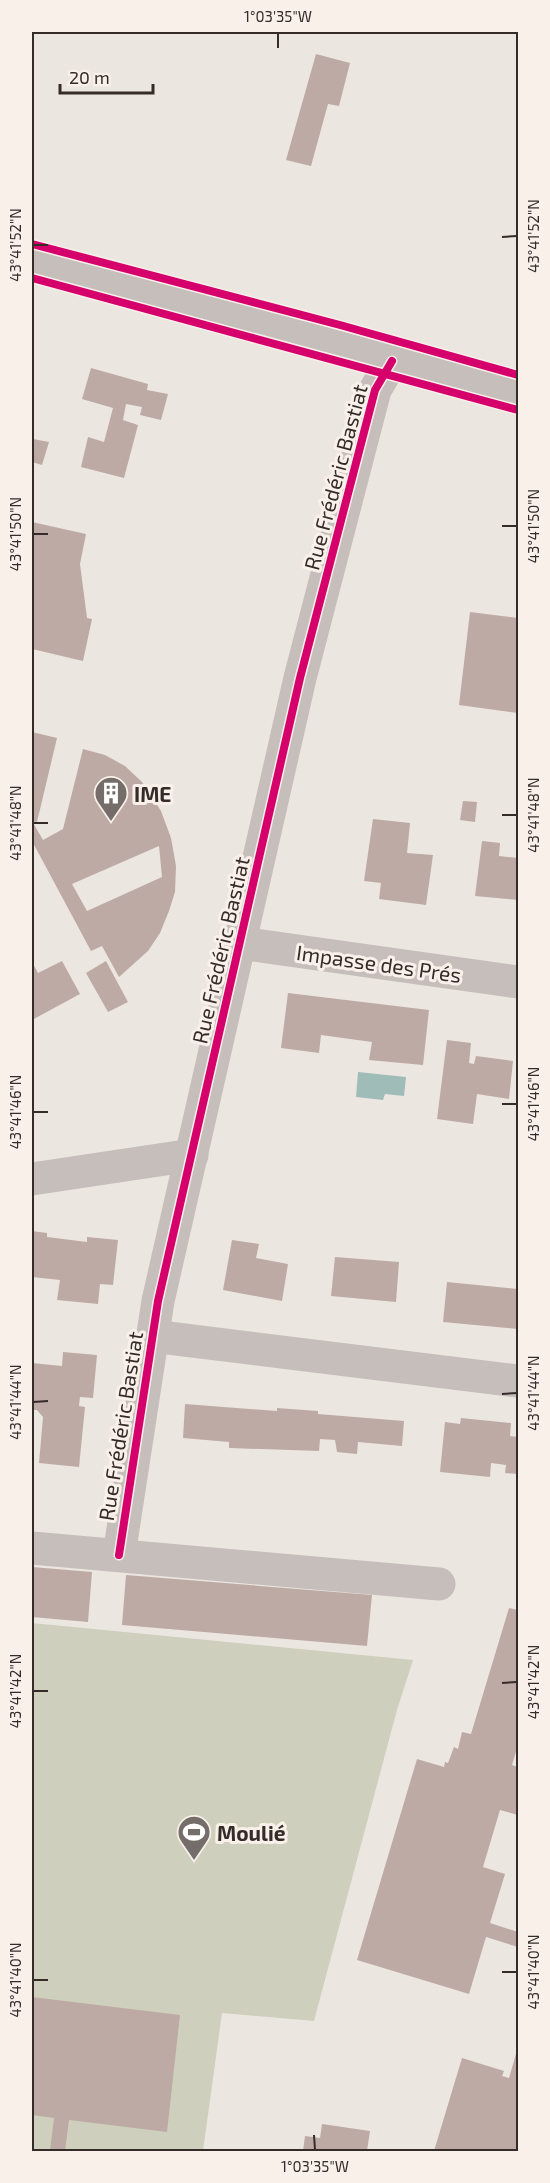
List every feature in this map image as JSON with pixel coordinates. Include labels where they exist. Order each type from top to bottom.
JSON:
[{"type":"street","points":[[32,264],[519,396]]},
{"type":"street","name":"Rue Frédéric Bastiat","points":[[119,1555],[158,1301],[300,678],[375,390],[392,361]]},
{"type":"street","name":"Impasse des Prés","points":[[240,943],[519,982]]},
{"type":"street","points":[[32,1179],[192,1155]]},
{"type":"street","name":"Rue Frédéric Bastiat","points":[[152,1336],[519,1381]]},
{"type":"street","points":[[32,1548],[439,1584]]},
{"type":"green space","name":"Moulié","points":[[32,1623],[413,1660],[397,1710],[314,2021],[222,2013],[203,2151],[32,2151]]},
{"type":"water","points":[[358,1072],[406,1077],[404,1096],[385,1094],[383,1100],[356,1097]]},
{"type":"building","points":[[316,54],[350,63],[339,106],[328,104],[311,166],[286,160]]},
{"type":"building","points":[[91,368],[148,384],[147,390],[168,394],[161,420],[140,415],[142,407],[126,404],[123,420],[138,425],[124,478],[81,467],[88,437],[104,442],[113,408],[82,399]]},
{"type":"building","points":[[33,439],[49,442],[42,465],[32,462]]},
{"type":"building","points":[[32,522],[86,534],[80,564],[87,618],[92,619],[83,661],[32,649]]},
{"type":"building","points":[[470,612],[518,618],[518,713],[459,705]]},
{"type":"building","points":[[32,732],[57,738],[37,822],[32,821]]},
{"type":"building","points":[[83,749],[105,755],[125,766],[142,782],[161,811],[171,838],[176,866],[175,892],[160,933],[148,951],[119,977],[102,946],[91,951],[32,841],[32,821],[43,840],[63,829]],"holes":[[[159,846],[162,877],[87,911],[72,884]]]},
{"type":"building","points":[[463,801],[477,802],[475,822],[460,820]]},
{"type":"building","points":[[373,819],[410,823],[407,853],[433,855],[426,905],[379,899],[381,883],[364,881]]},
{"type":"building","points":[[482,841],[500,843],[499,856],[518,858],[518,900],[475,896]]},
{"type":"building","points":[[62,961],[80,994],[32,1020],[32,962],[38,973]]},
{"type":"building","points":[[106,961],[128,1002],[108,1012],[86,973]]},
{"type":"building","points":[[288,993],[429,1010],[423,1065],[369,1060],[372,1042],[321,1035],[319,1053],[281,1048]]},
{"type":"building","points":[[447,1040],[471,1043],[469,1063],[474,1064],[476,1056],[513,1061],[509,1099],[477,1094],[473,1124],[437,1119]]},
{"type":"building","points":[[32,1231],[47,1233],[47,1237],[87,1242],[87,1237],[118,1240],[113,1285],[100,1284],[98,1304],[57,1300],[60,1280],[32,1277]]},
{"type":"building","points":[[232,1240],[259,1244],[256,1258],[288,1264],[282,1301],[223,1290]]},
{"type":"building","points":[[335,1257],[399,1262],[396,1302],[331,1296]]},
{"type":"building","points":[[447,1282],[518,1289],[518,1329],[443,1322]]},
{"type":"building","points":[[63,1352],[97,1355],[93,1398],[80,1397],[79,1406],[85,1407],[79,1467],[39,1463],[43,1417],[37,1410],[32,1410],[32,1363],[62,1366]]},
{"type":"building","points":[[185,1404],[277,1411],[277,1408],[318,1411],[318,1414],[404,1421],[402,1446],[358,1442],[357,1454],[337,1452],[335,1440],[320,1439],[319,1451],[229,1448],[229,1442],[183,1438]]},
{"type":"building","points":[[461,1418],[511,1423],[510,1436],[518,1437],[518,1474],[505,1473],[506,1465],[491,1463],[490,1477],[440,1472],[445,1422],[460,1424]]},
{"type":"building","points":[[32,1567],[92,1572],[88,1622],[32,1617]]},
{"type":"building","points":[[126,1575],[372,1595],[367,1646],[122,1625]]},
{"type":"building","points":[[509,1608],[518,1610],[518,1745],[512,1765],[518,1767],[518,1815],[500,1810],[483,1867],[505,1874],[490,1923],[518,1932],[518,1947],[486,1937],[469,1994],[357,1960],[417,1759],[444,1767],[454,1747],[458,1749],[462,1732],[471,1734]]},
{"type":"building","points":[[32,1997],[180,2015],[167,2132],[69,2120],[65,2151],[50,2151],[54,2118],[32,2115]]},
{"type":"building","points":[[518,2047],[518,2151],[434,2151],[462,2058],[504,2071],[502,2076],[509,2078]]},
{"type":"building","points":[[322,2124],[370,2131],[367,2151],[303,2151],[305,2136],[320,2138]]},
{"type":"cycle path","points":[[32,244],[340,325],[518,375]]},
{"type":"cycle path","points":[[32,278],[518,410]]},
{"type":"cycle path","points":[[119,1555],[158,1301],[300,678],[375,390],[392,361]]},
{"type":"place","name":"IME","points":[[111,822]]},
{"type":"place","name":"Moulié","points":[[194,1861]]}]
